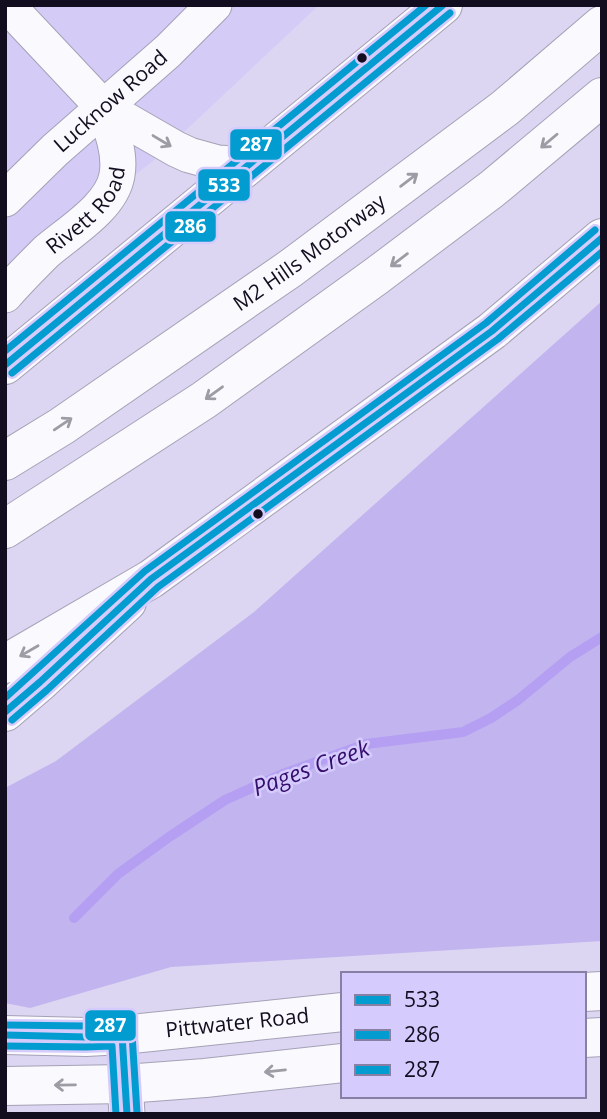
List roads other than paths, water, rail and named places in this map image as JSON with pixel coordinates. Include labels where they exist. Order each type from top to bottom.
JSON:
[{"type":"main road","points":[[5,365],[443,5]]},
{"type":"main road","name":"M2 Hills Motorway","points":[[5,461],[62,426],[291,268],[505,108],[602,25]]},
{"type":"main road","points":[[5,530],[204,400],[375,278],[492,189],[602,97]]},
{"type":"main road","points":[[5,664],[151,579],[492,331],[602,238]]},
{"type":"main road","points":[[5,712],[151,579]]},
{"type":"main road","name":"Pittwater Road","points":[[5,1035],[122,1035],[341,1012]]},
{"type":"main road","points":[[122,1035],[126,1099]]},
{"type":"main road","points":[[5,1086],[126,1099],[205,1078],[341,1063]]},
{"type":"street","name":"Rivett Road","points":[[7,5],[103,107],[189,155],[218,163],[249,165]]},
{"type":"street","name":"Lucknow Road","points":[[5,199],[55,150],[169,51],[214,5]]},
{"type":"street","name":"Rivett Road","points":[[5,295],[45,253],[93,212],[112,191],[118,164],[103,107]]},
{"type":"waterway","name":"Pages Creek","points":[[74,918],[118,874],[225,800],[283,774],[366,744],[463,732],[518,700],[570,657],[602,637]]}]
